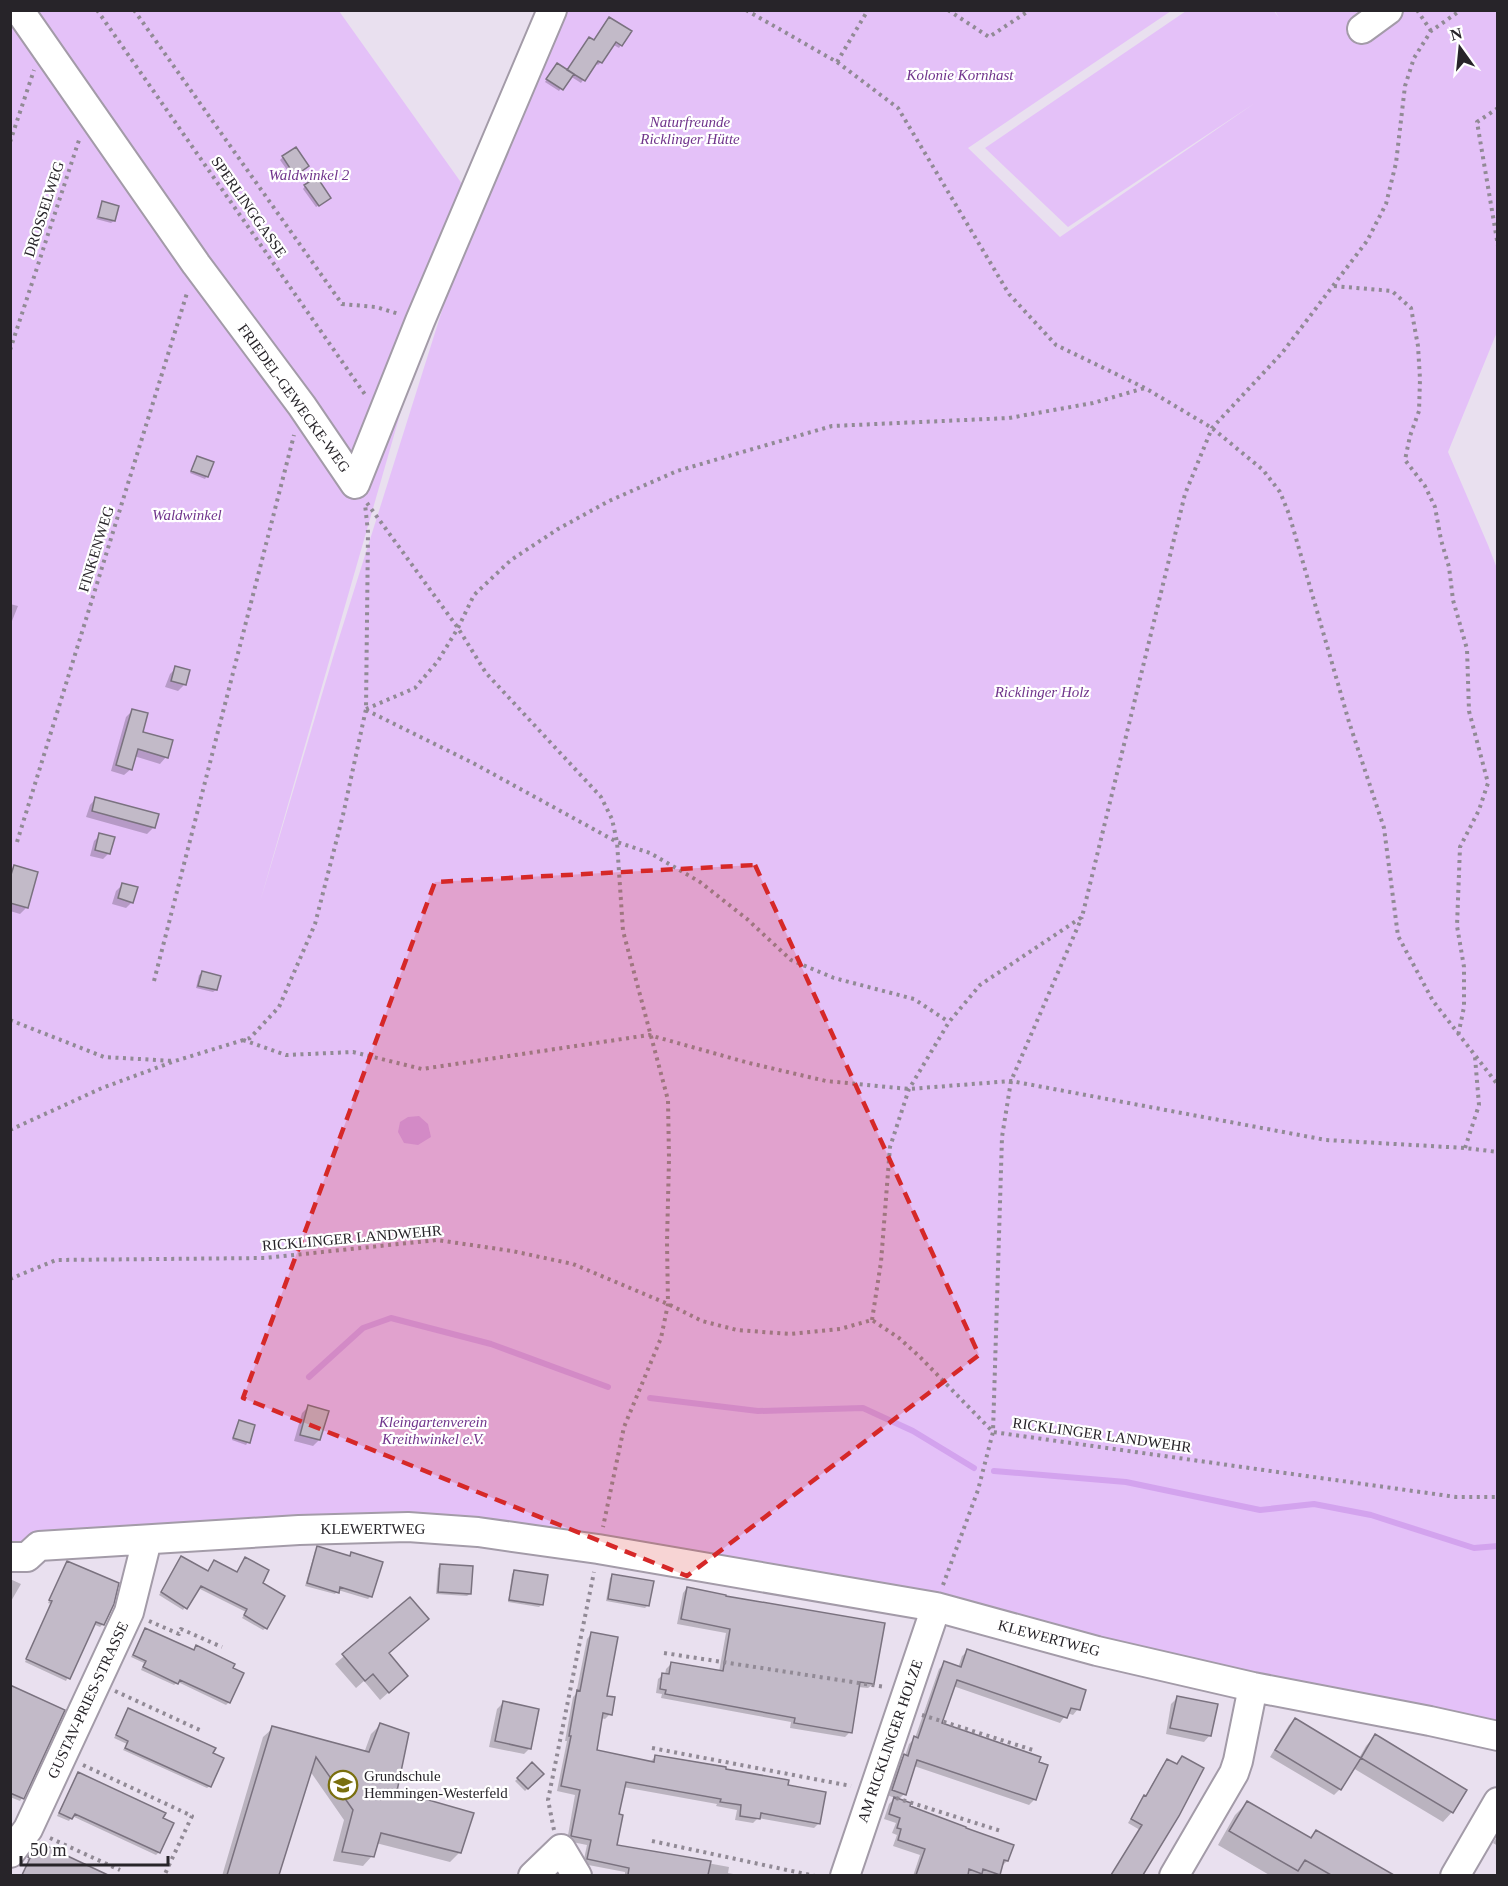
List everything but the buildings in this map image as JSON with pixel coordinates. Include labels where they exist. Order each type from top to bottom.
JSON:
[{"type":"street","name":"FRIEDEL-GEWECKE-WEG","points":[[19,10],[196,264],[302,406],[355,484],[420,321],[552,10]]},
{"type":"street","points":[[1362,29],[1388,10]]},
{"type":"street","name":"KLEWERTWEG","points":[[10,1557],[27,1557],[39,1546],[299,1530],[408,1527],[478,1532],[598,1549],[936,1607],[1097,1652],[1497,1736]]},
{"type":"street","name":"GUSTAV-PRIES-STRASSE","points":[[10,1853],[28,1828],[129,1612],[147,1540]]},
{"type":"street","name":"AM RICKLINGER HOLZE","points":[[845,1875],[936,1607]]},
{"type":"street","points":[[1174,1875],[1233,1773],[1238,1761],[1253,1686]]},
{"type":"street","points":[[1455,1875],[1497,1802]]},
{"type":"street","points":[[532,1875],[561,1849],[577,1875]]},
{"type":"path","name":"SPERLINGGASSE","points":[[97,10],[382,418]]},
{"type":"path","points":[[134,10],[342,304],[376,307],[420,321]]},
{"type":"path","points":[[746,10],[837,62],[898,108],[1009,294],[1056,345],[1145,388],[1212,428],[1263,470],[1280,492],[1289,514],[1349,722],[1384,828],[1398,936],[1433,1001],[1497,1085]]},
{"type":"path","points":[[837,62],[868,10]]},
{"type":"path","points":[[948,10],[989,37],[1030,10]]},
{"type":"path","points":[[1417,10],[1431,32]]},
{"type":"path","points":[[936,1607],[978,1490],[993,1432],[1002,1137],[1011,1081],[1082,917],[1185,494],[1212,428],[1282,353],[1367,241],[1386,204],[1396,163],[1405,86],[1414,58],[1431,32],[1461,10]]},
{"type":"path","points":[[10,142],[43,44]]},
{"type":"path","points":[[1497,108],[1477,122],[1497,246]]},
{"type":"path","name":"DROSSELWEG","points":[[10,350],[89,110]]},
{"type":"path","name":"FINKENWEG","points":[[17,842],[196,264]]},
{"type":"path","points":[[1333,286],[1392,291],[1411,308],[1418,346],[1419,411],[1405,460],[1425,486],[1435,507],[1449,567],[1453,600],[1467,649],[1469,711],[1488,783],[1479,810],[1460,847],[1457,926],[1464,967],[1464,1007],[1458,1036]]},
{"type":"path","points":[[366,709],[415,688],[438,661],[474,595],[511,560],[558,529],[609,501],[676,471],[832,426],[1009,418],[1093,404],[1145,388]]},
{"type":"path","points":[[154,981],[302,406]]},
{"type":"path","points":[[10,1130],[102,1088],[175,1061],[250,1038],[279,1007],[315,924],[343,815],[366,709],[368,532],[365,501],[458,628],[486,673],[602,797],[612,819],[616,842],[622,931],[668,1100],[669,1304],[661,1338],[624,1427],[548,1800],[552,1825],[561,1849]]},
{"type":"path","points":[[366,709],[616,842],[650,853],[700,882],[747,919],[791,960],[834,978],[914,999],[949,1022]]},
{"type":"path","points":[[872,1320],[881,1262],[890,1147],[909,1089],[949,1022],[981,985],[1082,917]]},
{"type":"path","points":[[10,1020],[104,1057],[175,1061]]},
{"type":"path","points":[[243,1040],[286,1056],[353,1052],[422,1070],[649,1035],[749,1063],[826,1081],[909,1089],[1011,1081],[1326,1140],[1497,1152]]},
{"type":"path","points":[[1465,1148],[1479,1105],[1475,1056]]},
{"type":"path","name":"RICKLINGER LANDWEHR","points":[[10,1279],[56,1260],[265,1258],[437,1240],[512,1251],[573,1264],[669,1304],[702,1321],[737,1330],[790,1335],[840,1329],[872,1320],[899,1338],[919,1356],[993,1432],[1456,1497],[1497,1497]]},
{"type":"path","points":[[129,1612],[179,1634],[181,1629],[222,1647]]},
{"type":"path","points":[[664,1653],[904,1699],[1033,1750]]},
{"type":"path","points":[[97,1683],[202,1731]]},
{"type":"path","points":[[652,1748],[874,1791],[1001,1831]]},
{"type":"path","points":[[64,1755],[192,1816],[164,1875]]},
{"type":"path","points":[[28,1828],[120,1870]]},
{"type":"path","points":[[652,1841],[814,1875]]},
{"type":"highlighted area","points":[[755,865],[979,1355],[687,1576],[243,1398],[435,882]]},
{"type":"green space","name":"Ricklinger Holz","points":[[11,11],[339,11],[465,188],[260,902],[334,654],[455,269],[564,11],[1171,11],[968,148],[1060,237],[1255,103],[1068,227],[985,148],[1186,11],[1274,11],[1279,18],[1275,11],[1497,11],[1497,332],[1448,452],[1498,571],[1497,1724],[422,1522],[11,1546]]},
{"type":"shaded area","points":[[419,1116],[428,1124],[431,1137],[418,1145],[404,1143],[398,1132],[400,1122],[408,1117]]},
{"type":"waterway","points":[[309,1377],[363,1328],[391,1318],[491,1344],[608,1387]]},
{"type":"waterway","points":[[650,1398],[758,1411],[863,1408],[913,1431],[974,1468]]},
{"type":"waterway","points":[[994,1471],[1126,1482],[1260,1510],[1314,1504],[1371,1515],[1474,1548],[1498,1546]]},
{"type":"place","name":"Grundschule Hemmingen-Westerfeld","points":[[343,1785]]},
{"type":"park label","name":"Kolonie Kornhast","points":[[960,75]]},
{"type":"park label","name":"Naturfreunde Ricklinger Hütte","points":[[690,130]]},
{"type":"park label","name":"Waldwinkel 2","points":[[309,175]]},
{"type":"park label","name":"Waldwinkel","points":[[187,515]]},
{"type":"park label","name":"Kleingartenverein Kreithwinkel e.V.","points":[[433,1430]]}]
